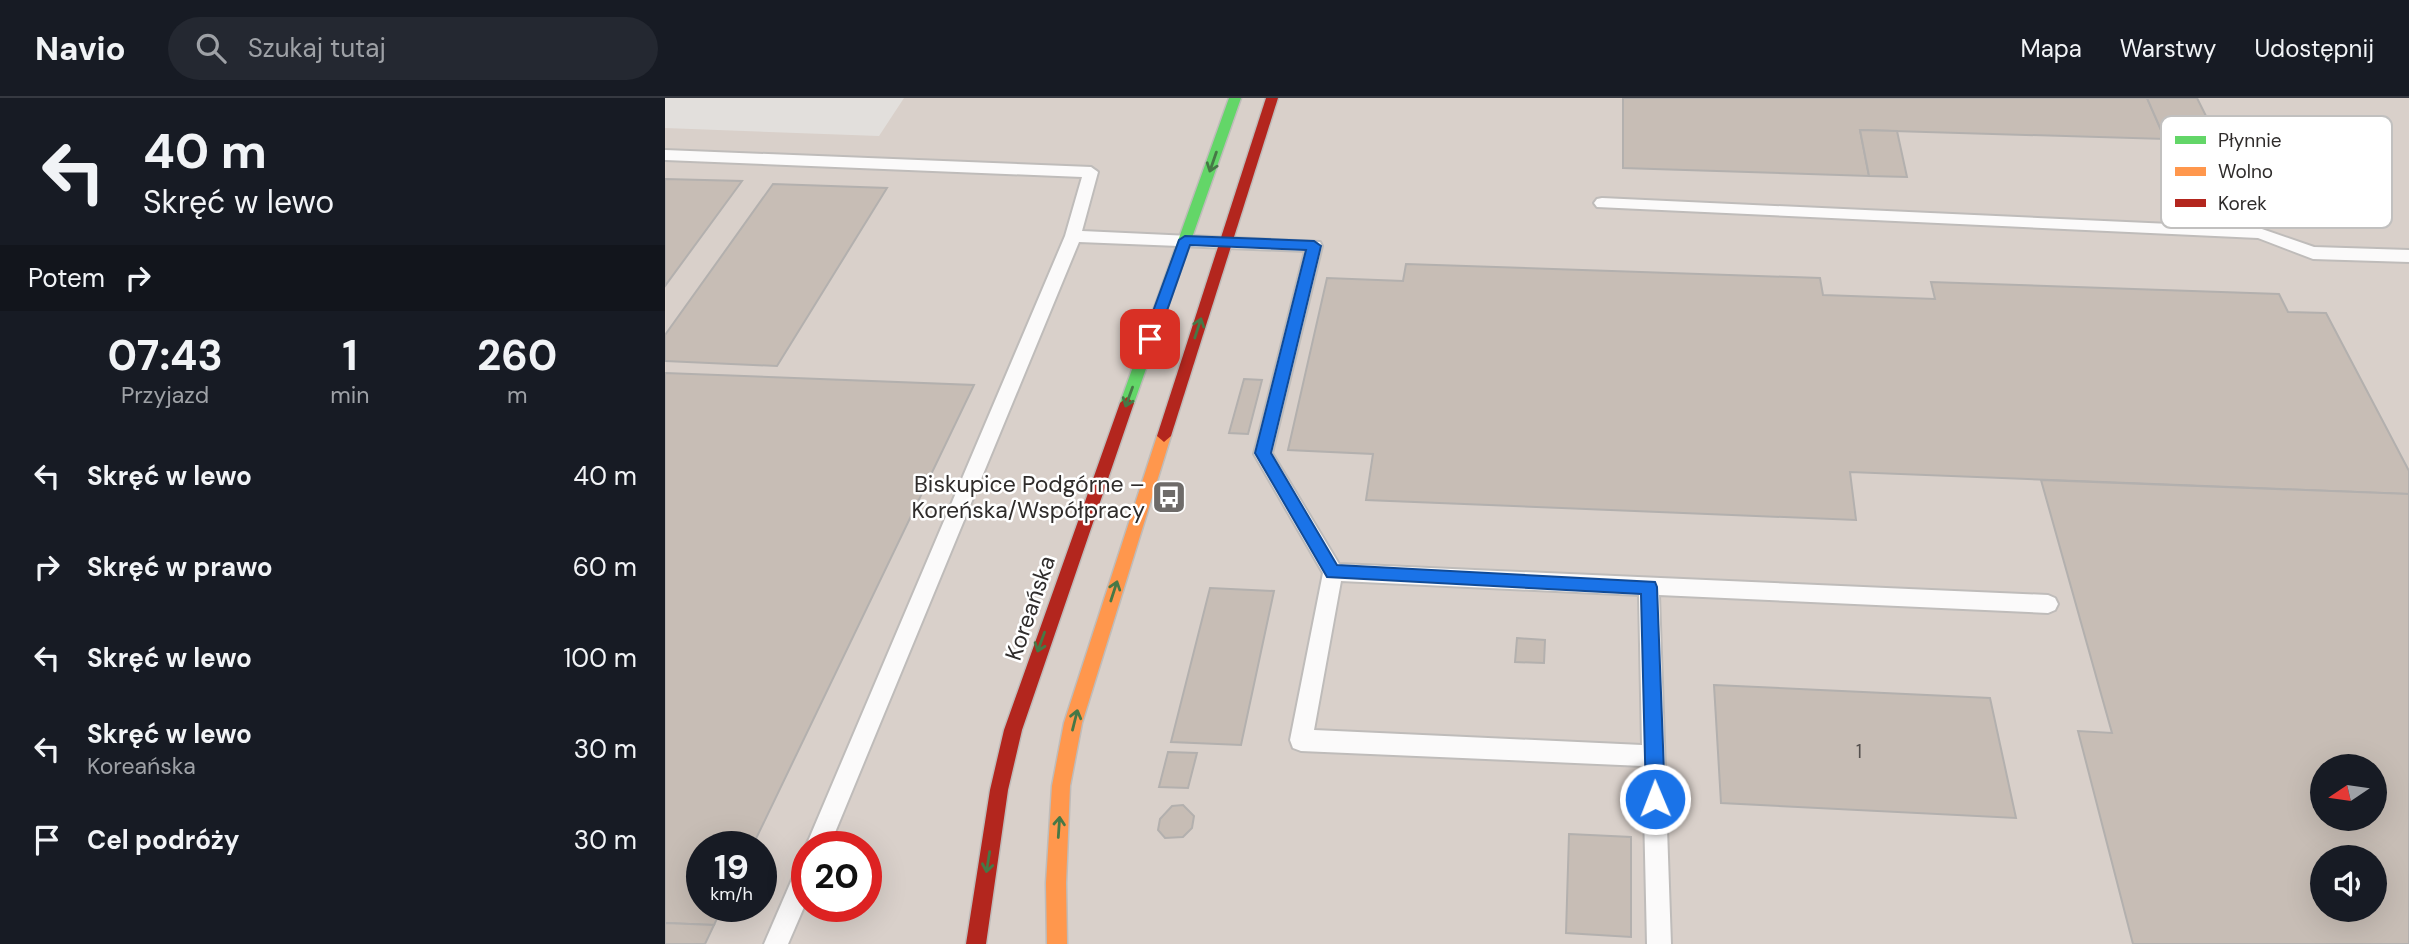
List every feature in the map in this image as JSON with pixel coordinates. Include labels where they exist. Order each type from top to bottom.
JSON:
[{"type":"street","name":"Koreańska","points":[[976,944],[999,790],[1013,730],[1037,655],[1235,98]]},
{"type":"street","points":[[1057,944],[1056,872],[1061,786],[1073,723],[1272,98]]},
{"type":"lane","points":[[665,155],[1091,173],[1073,236],[824,831]]},
{"type":"lane","points":[[1602,203],[2259,233],[2313,253],[2409,256]]},
{"type":"lane","points":[[1073,236],[1314,246],[1263,453],[1332,572],[1301,740],[1655,756]]},
{"type":"lane","points":[[1332,572],[2048,604]]},
{"type":"lane","points":[[1649,587],[1659,944]]},
{"type":"lane","points":[[776,944],[791,909]]},
{"type":"shaded area","points":[[904,98],[2409,98],[2409,944],[665,944],[665,128],[879,136]]},
{"type":"building","points":[[1623,98],[2147,98],[2161,130],[2161,139],[1860,130],[1869,176],[1623,168]]},
{"type":"building","points":[[2147,98],[2197,98],[2206,116],[2161,116],[2161,130]]},
{"type":"building","points":[[1860,130],[1897,131],[1907,177],[1869,176]]},
{"type":"building","points":[[665,179],[742,181],[665,286]]},
{"type":"building","points":[[773,184],[887,188],[777,366],[665,361],[665,335]]},
{"type":"building","points":[[1406,264],[1820,278],[1823,295],[1935,299],[1931,282],[2279,294],[2288,312],[2326,313],[2409,471],[2409,494],[1850,472],[1856,520],[1366,500],[1373,454],[1288,450],[1327,278],[1403,281]]},
{"type":"building","points":[[665,373],[974,385],[760,831],[686,831],[686,922],[715,922],[714,925],[665,923]]},
{"type":"building","points":[[1244,379],[1262,380],[1248,434],[1229,433]]},
{"type":"building","points":[[2041,480],[2409,494],[2409,944],[2133,944],[2078,731],[2112,733]]},
{"type":"building","points":[[1210,588],[1274,591],[1241,745],[1171,742]]},
{"type":"building","points":[[1517,638],[1545,640],[1544,663],[1515,662]]},
{"type":"building","points":[[1714,685],[1990,698],[2016,818],[1721,803]]},
{"type":"building","points":[[1168,752],[1197,753],[1188,788],[1159,787]]},
{"type":"building","points":[[1183,805],[1194,816],[1192,828],[1183,837],[1165,838],[1158,830],[1160,819],[1172,806]]},
{"type":"building","points":[[1569,834],[1631,837],[1631,937],[1566,933]]},
{"type":"building","points":[[665,923],[714,925],[705,944],[665,944]]},
{"type":"traffic: fast","points":[[1127,403],[1235,98]]},
{"type":"traffic: slow","points":[[1057,944],[1056,883],[1061,786],[1073,723],[1164,436]]},
{"type":"traffic: jam","points":[[1164,436],[1272,98]]},
{"type":"traffic: jam","points":[[976,944],[999,790],[1013,730],[1127,403]]},
{"type":"place","name":"Biskupice Podgórne – Koreńska/Współpracy","points":[[1169,497]]},
{"type":"route","points":[[1150,339],[1185,240],[1314,246],[1263,453],[1332,572],[1649,587],[1655,799]]}]
